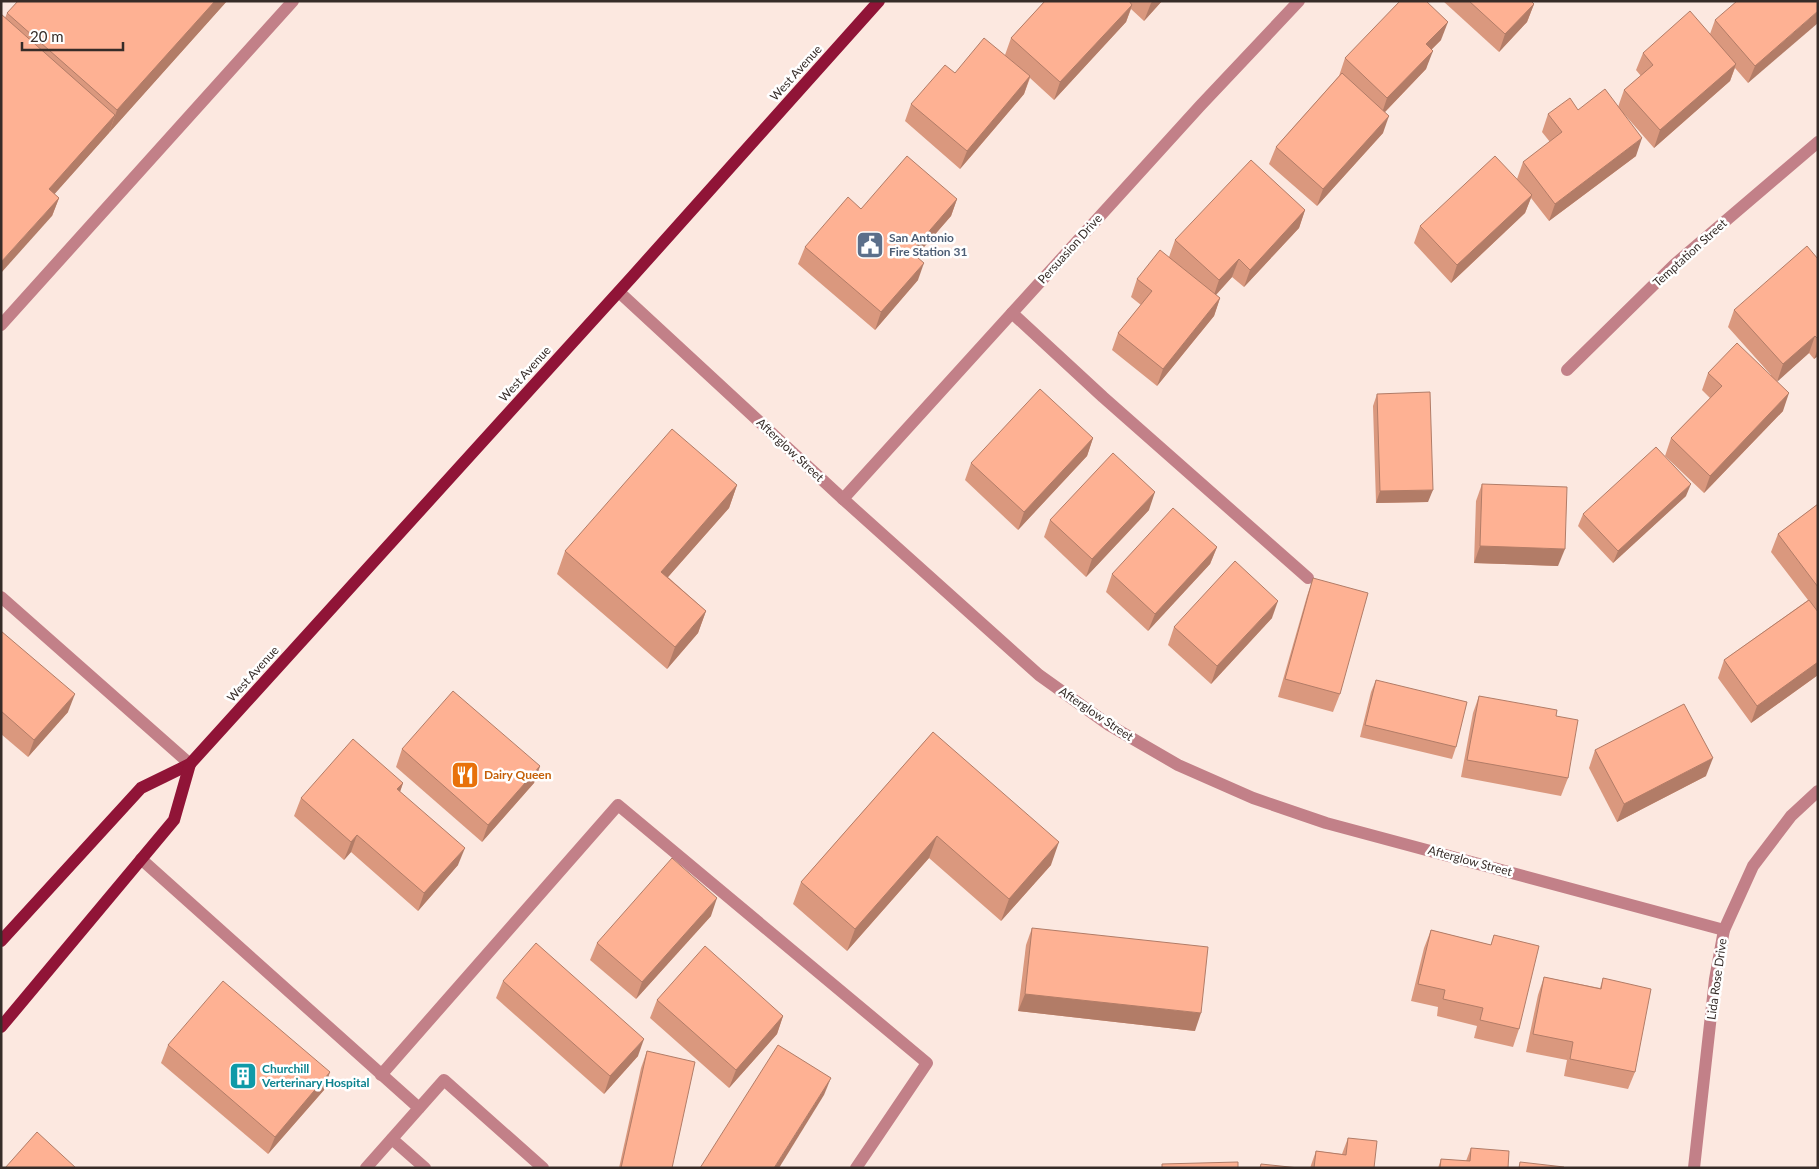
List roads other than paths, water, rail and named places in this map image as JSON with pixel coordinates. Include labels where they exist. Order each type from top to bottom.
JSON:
[{"type":"main road","name":"West Avenue","points":[[1,940],[141,788],[190,764],[619,292],[879,1]]},
{"type":"main road","name":"West Avenue","points":[[1,1027],[174,820],[190,764]]},
{"type":"street","points":[[1,325],[293,1]]},
{"type":"street","name":"Persuasion Drive","points":[[843,499],[1200,106],[1299,1]]},
{"type":"street","name":"Temptation Street","points":[[1567,370],[1675,264],[1818,142]]},
{"type":"street","name":"Afterglow Street","points":[[619,292],[843,499],[1040,675],[1109,726],[1178,765],[1253,798],[1326,822],[1724,930]]},
{"type":"street","points":[[1012,313],[1308,578]]},
{"type":"street","points":[[1,597],[190,764]]},
{"type":"street","name":"Lida Rose Drive","points":[[1694,1168],[1715,979],[1724,930],[1753,866],[1791,816],[1818,791]]},
{"type":"street","points":[[381,1075],[618,805],[927,1063],[856,1168]]},
{"type":"street","points":[[141,859],[419,1108]]},
{"type":"street","points":[[366,1168],[444,1080],[543,1168]]},
{"type":"street","points":[[392,1139],[426,1168]]},
{"type":"place","name":"San Antonio Fire Station 31","points":[[870,245]]},
{"type":"place","name":"Dairy Queen","points":[[465,775]]},
{"type":"place","name":"Churchill Verterinary Hospital","points":[[243,1076]]}]
